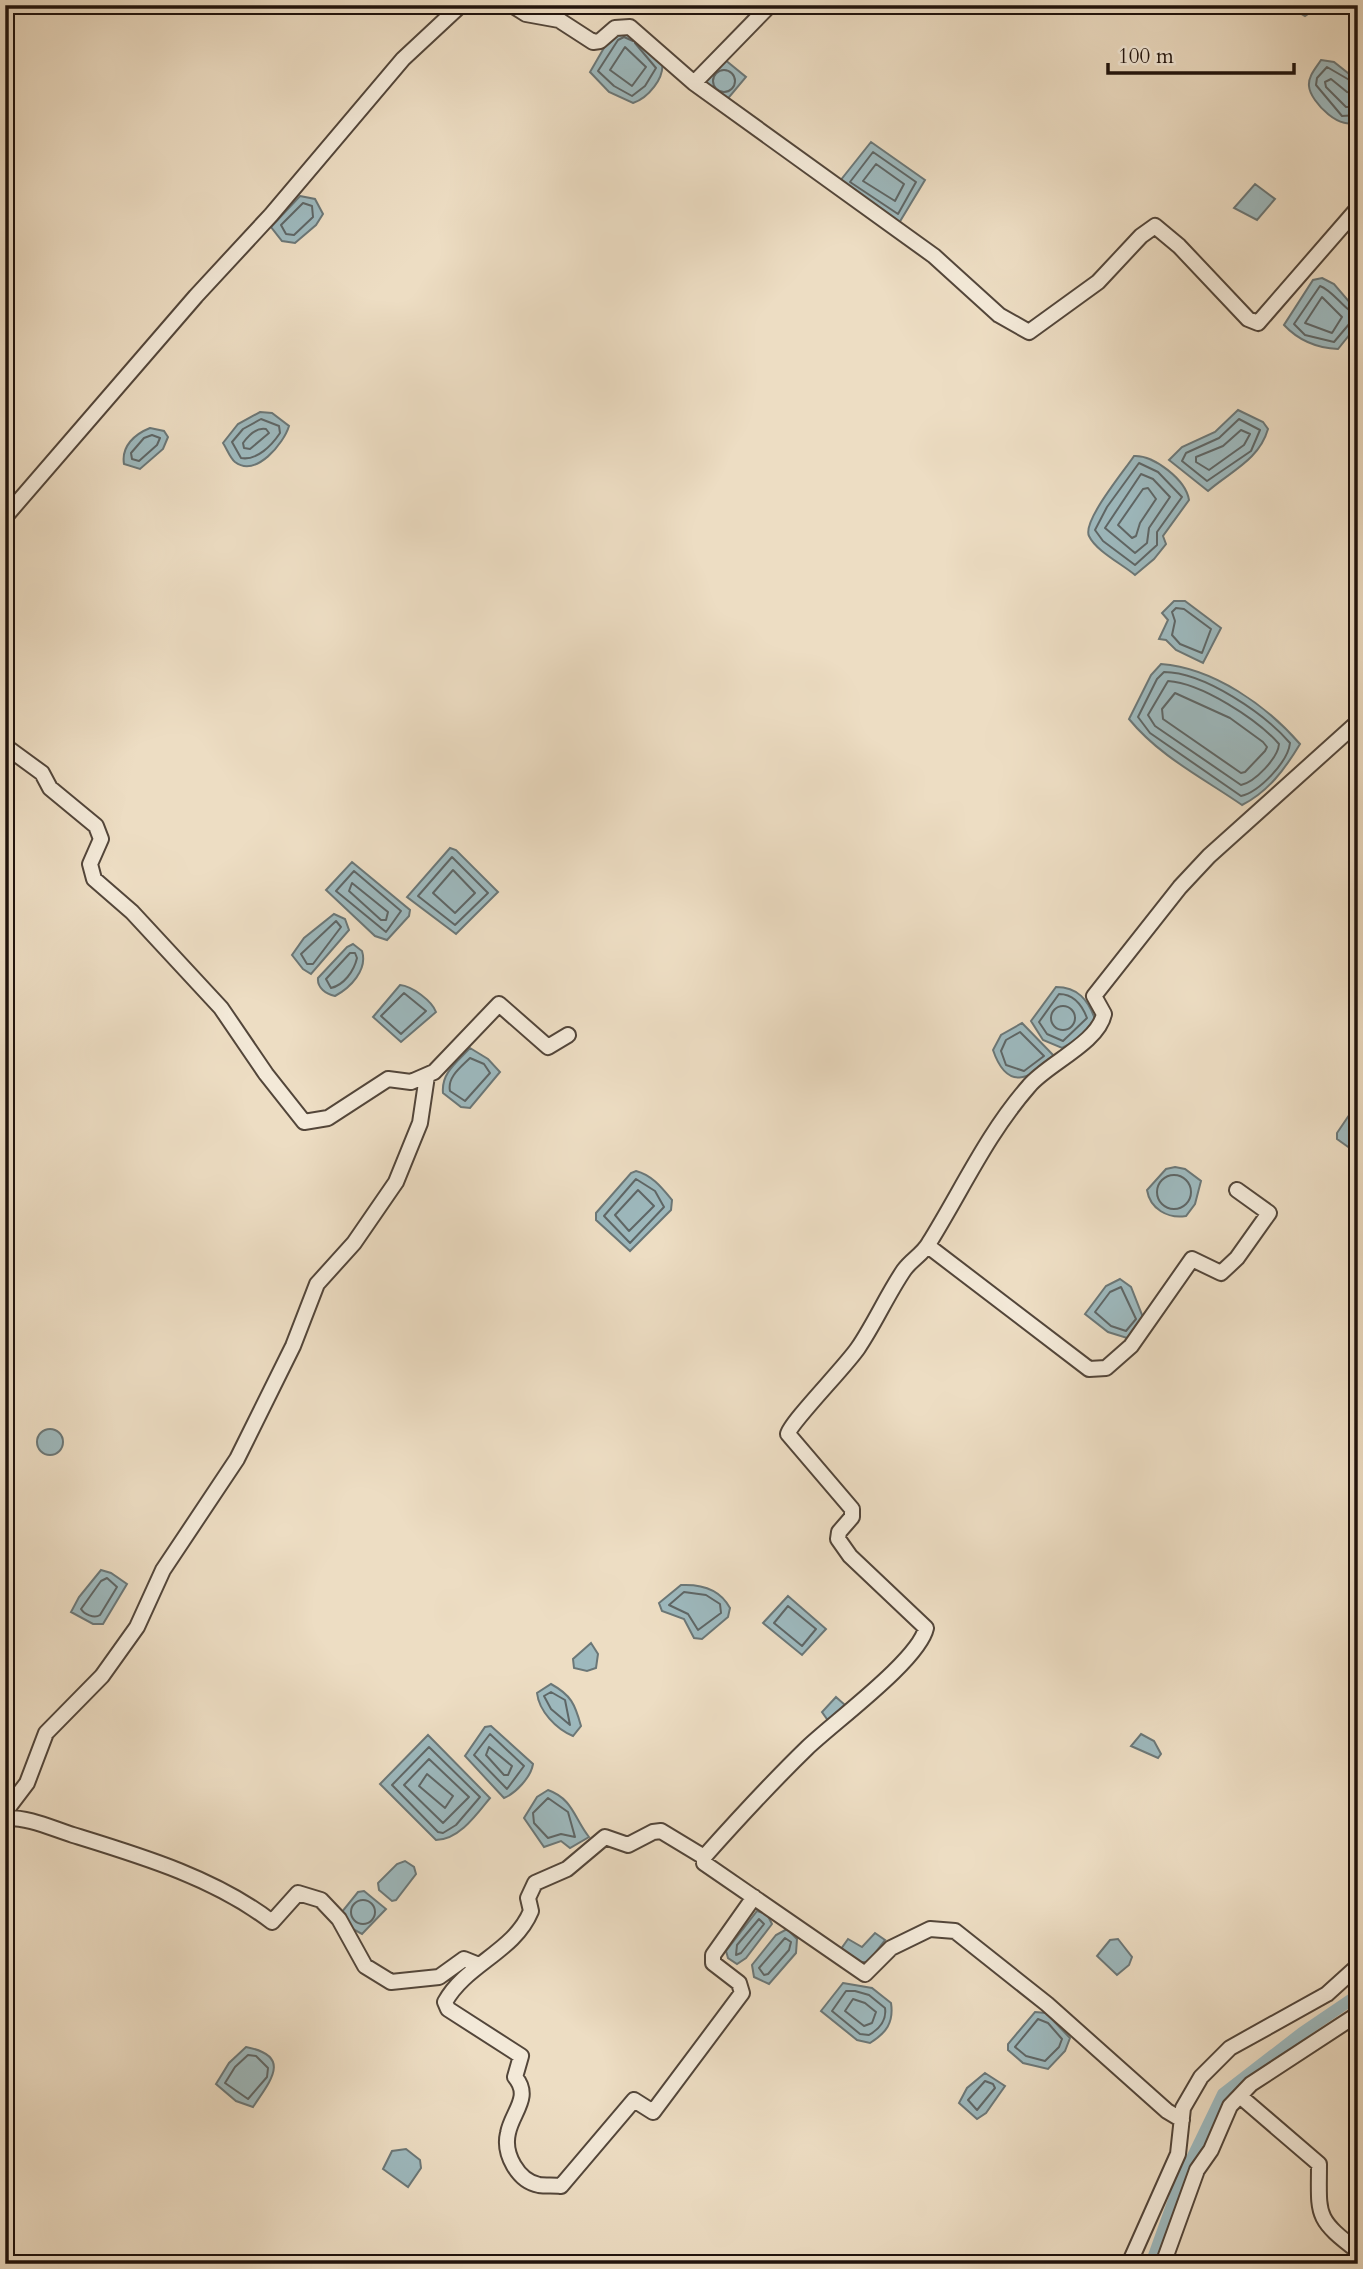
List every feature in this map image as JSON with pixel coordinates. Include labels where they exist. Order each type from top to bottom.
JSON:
[{"type":"street","points":[[5,13],[11,5]]},
{"type":"street","points":[[5,517],[196,296],[271,215],[402,59],[461,5]]},
{"type":"street","points":[[512,5],[526,15],[559,20],[593,42],[600,41],[615,28],[630,27],[694,83],[934,256],[999,315],[1029,332],[1098,282],[1140,236],[1156,226],[1248,319],[1258,323],[1358,208]]},
{"type":"street","points":[[694,83],[770,5]]},
{"type":"street","points":[[1182,2120],[1167,2111],[1047,2004],[955,1931],[930,1929],[891,1948],[865,1974],[704,1863],[704,1857],[807,1748],[897,1669],[923,1638],[926,1628],[850,1556],[838,1539],[839,1532],[852,1517],[852,1509],[788,1434],[789,1427],[820,1396],[858,1349],[905,1268],[928,1246],[990,1135],[1031,1083],[1075,1050],[1102,1023],[1104,1014],[1094,996],[1180,887],[1209,856],[1358,722]]},
{"type":"street","points":[[5,746],[42,774],[50,788],[96,826],[101,839],[90,864],[94,879],[132,912],[221,1008],[265,1074],[304,1122],[328,1118],[388,1079],[411,1082],[427,1076],[460,1046],[499,1004],[548,1047],[568,1035]]},
{"type":"street","points":[[5,1812],[27,1783],[46,1732],[102,1676],[137,1627],[163,1570],[237,1459],[293,1346],[317,1284],[354,1243],[396,1182],[420,1123],[427,1076]]},
{"type":"street","points":[[928,1246],[1089,1369],[1106,1368],[1131,1346],[1192,1259],[1221,1273],[1237,1258],[1269,1213],[1237,1190]]},
{"type":"street","points":[[5,1818],[19,1818],[76,1835],[202,1881],[250,1906],[272,1922],[299,1893],[321,1900],[339,1919],[365,1966],[391,1982],[439,1977],[464,1959],[479,1965]]},
{"type":"street","points":[[704,1857],[661,1831],[653,1832],[628,1845],[605,1837],[567,1869],[535,1883],[529,1891],[531,1911],[525,1925],[461,1980],[444,2002],[463,2020],[521,2056],[515,2077],[522,2085],[522,2101],[507,2134],[514,2166],[525,2179],[538,2185],[561,2186],[634,2100],[653,2112],[742,1993],[739,1983],[713,1963],[713,1955],[754,1898]]},
{"type":"street","points":[[1129,2264],[1178,2154],[1183,2108],[1201,2077],[1230,2048],[1327,1994],[1358,1966]]},
{"type":"street","points":[[1163,2264],[1197,2171],[1211,2150],[1230,2106],[1251,2084],[1358,2014]]},
{"type":"street","points":[[1241,2097],[1319,2164],[1321,2217],[1332,2232],[1358,2251]]},
{"type":"water","points":[[1286,5],[1321,5],[1305,16]]},
{"type":"water","points":[[624,30],[662,62],[661,74],[654,87],[633,103],[609,92],[590,72],[608,41]]},
{"type":"water","points":[[724,59],[746,77],[725,102],[702,80]]},
{"type":"water","points":[[1321,60],[1334,62],[1358,81],[1358,120],[1344,123],[1336,120],[1315,100],[1309,82]]},
{"type":"water","points":[[871,142],[925,180],[899,223],[840,181]]},
{"type":"water","points":[[1255,184],[1275,199],[1257,220],[1234,208]]},
{"type":"water","points":[[300,196],[315,199],[323,214],[316,225],[295,243],[282,241],[271,227]]},
{"type":"water","points":[[1322,278],[1334,284],[1358,312],[1354,329],[1338,349],[1308,343],[1284,325],[1313,280]]},
{"type":"water","points":[[1238,410],[1263,422],[1268,429],[1264,440],[1251,457],[1208,491],[1169,460],[1182,447],[1215,432]]},
{"type":"water","points":[[260,412],[272,413],[289,426],[268,456],[252,466],[243,466],[233,460],[223,443],[238,424]]},
{"type":"water","points":[[150,428],[164,431],[168,437],[163,449],[140,469],[124,464],[127,446]]},
{"type":"water","points":[[1134,456],[1151,460],[1168,470],[1187,492],[1189,500],[1163,536],[1166,544],[1154,559],[1135,575],[1097,547],[1089,536],[1092,519],[1098,508]]},
{"type":"water","points":[[1174,601],[1185,601],[1221,628],[1203,663],[1176,650],[1166,640],[1159,639],[1168,620],[1162,613]]},
{"type":"water","points":[[1161,664],[1200,673],[1238,691],[1272,716],[1300,744],[1275,779],[1260,794],[1242,805],[1168,755],[1129,719],[1151,675]]},
{"type":"water","points":[[450,848],[456,850],[498,892],[456,934],[407,897]]},
{"type":"water","points":[[352,862],[410,910],[409,916],[387,940],[375,936],[326,890]]},
{"type":"water","points":[[1358,879],[1358,921],[1352,900]]},
{"type":"water","points":[[334,914],[345,919],[349,930],[311,974],[303,969],[292,955],[304,938]]},
{"type":"water","points":[[353,944],[362,951],[360,971],[341,993],[335,996],[328,994],[321,988],[318,978]]},
{"type":"water","points":[[400,985],[421,995],[436,1012],[401,1042],[373,1017]]},
{"type":"water","points":[[1056,987],[1070,989],[1081,996],[1095,1019],[1079,1039],[1062,1048],[1043,1040],[1031,1021]]},
{"type":"water","points":[[1022,1023],[1055,1057],[1028,1076],[1020,1078],[1005,1072],[993,1050],[1001,1035]]},
{"type":"water","points":[[470,1048],[488,1059],[500,1072],[470,1108],[461,1107],[443,1093],[443,1086],[447,1074]]},
{"type":"water","points":[[1358,1102],[1358,1147],[1351,1149],[1337,1139],[1337,1133]]},
{"type":"water","points":[[1166,1169],[1185,1169],[1201,1181],[1195,1204],[1186,1216],[1173,1216],[1161,1211],[1152,1202],[1147,1190]]},
{"type":"water","points":[[636,1171],[652,1179],[672,1200],[671,1210],[630,1251],[596,1220],[596,1213],[631,1173]]},
{"type":"water","points":[[1120,1279],[1131,1287],[1144,1320],[1134,1335],[1127,1338],[1108,1332],[1085,1314],[1106,1286]]},
{"type":"water","points":[[50,1429],[59,1433],[63,1442],[59,1451],[50,1455],[41,1451],[37,1442],[41,1433]]},
{"type":"water","points":[[101,1570],[127,1584],[103,1624],[93,1624],[71,1612],[79,1597]]},
{"type":"water","points":[[681,1585],[709,1589],[721,1596],[730,1608],[728,1617],[702,1639],[694,1638],[684,1619],[662,1611],[659,1603]]},
{"type":"water","points":[[788,1596],[826,1629],[802,1655],[763,1623]]},
{"type":"water","points":[[591,1643],[598,1654],[596,1668],[587,1671],[574,1668],[573,1659]]},
{"type":"water","points":[[551,1684],[568,1696],[577,1712],[581,1726],[573,1736],[555,1724],[538,1700],[537,1693]]},
{"type":"water","points":[[836,1697],[845,1705],[829,1722],[822,1712]]},
{"type":"water","points":[[491,1726],[533,1764],[522,1784],[504,1798],[465,1756],[485,1727]]},
{"type":"water","points":[[1141,1734],[1154,1741],[1161,1754],[1158,1758],[1131,1746]]},
{"type":"water","points":[[428,1735],[490,1798],[460,1831],[436,1840],[380,1784]]},
{"type":"water","points":[[548,1790],[563,1798],[589,1837],[570,1848],[561,1841],[544,1847],[524,1818],[537,1797]]},
{"type":"water","points":[[405,1861],[414,1867],[416,1874],[396,1900],[392,1901],[379,1890],[378,1883],[397,1864]]},
{"type":"water","points":[[364,1891],[386,1909],[362,1934],[351,1928],[341,1913],[358,1892]]},
{"type":"water","points":[[757,1911],[767,1914],[772,1924],[746,1958],[737,1964],[728,1958],[726,1951]]},
{"type":"water","points":[[787,1929],[797,1939],[796,1953],[769,1984],[754,1977],[752,1965],[776,1935]]},
{"type":"water","points":[[875,1933],[885,1940],[868,1962],[861,1962],[841,1949],[848,1939],[862,1947]]},
{"type":"water","points":[[1118,1939],[1132,1957],[1129,1965],[1117,1975],[1097,1956],[1110,1940]]},
{"type":"water","points":[[843,1983],[872,1988],[891,2003],[888,2027],[870,2043],[857,2040],[821,2011]]},
{"type":"water","points":[[1035,2012],[1046,2013],[1070,2038],[1065,2051],[1048,2069],[1023,2063],[1008,2050],[1008,2044]]},
{"type":"water","points":[[246,2047],[269,2057],[274,2071],[253,2107],[236,2101],[216,2084],[229,2063]]},
{"type":"water","points":[[985,2073],[1005,2086],[986,2113],[977,2119],[959,2103],[967,2088]]},
{"type":"water","points":[[406,2149],[420,2160],[421,2168],[408,2187],[383,2169],[392,2151]]},
{"type":"waterway","points":[[1151,2264],[1180,2183],[1223,2094],[1302,2033],[1358,1995]]}]
